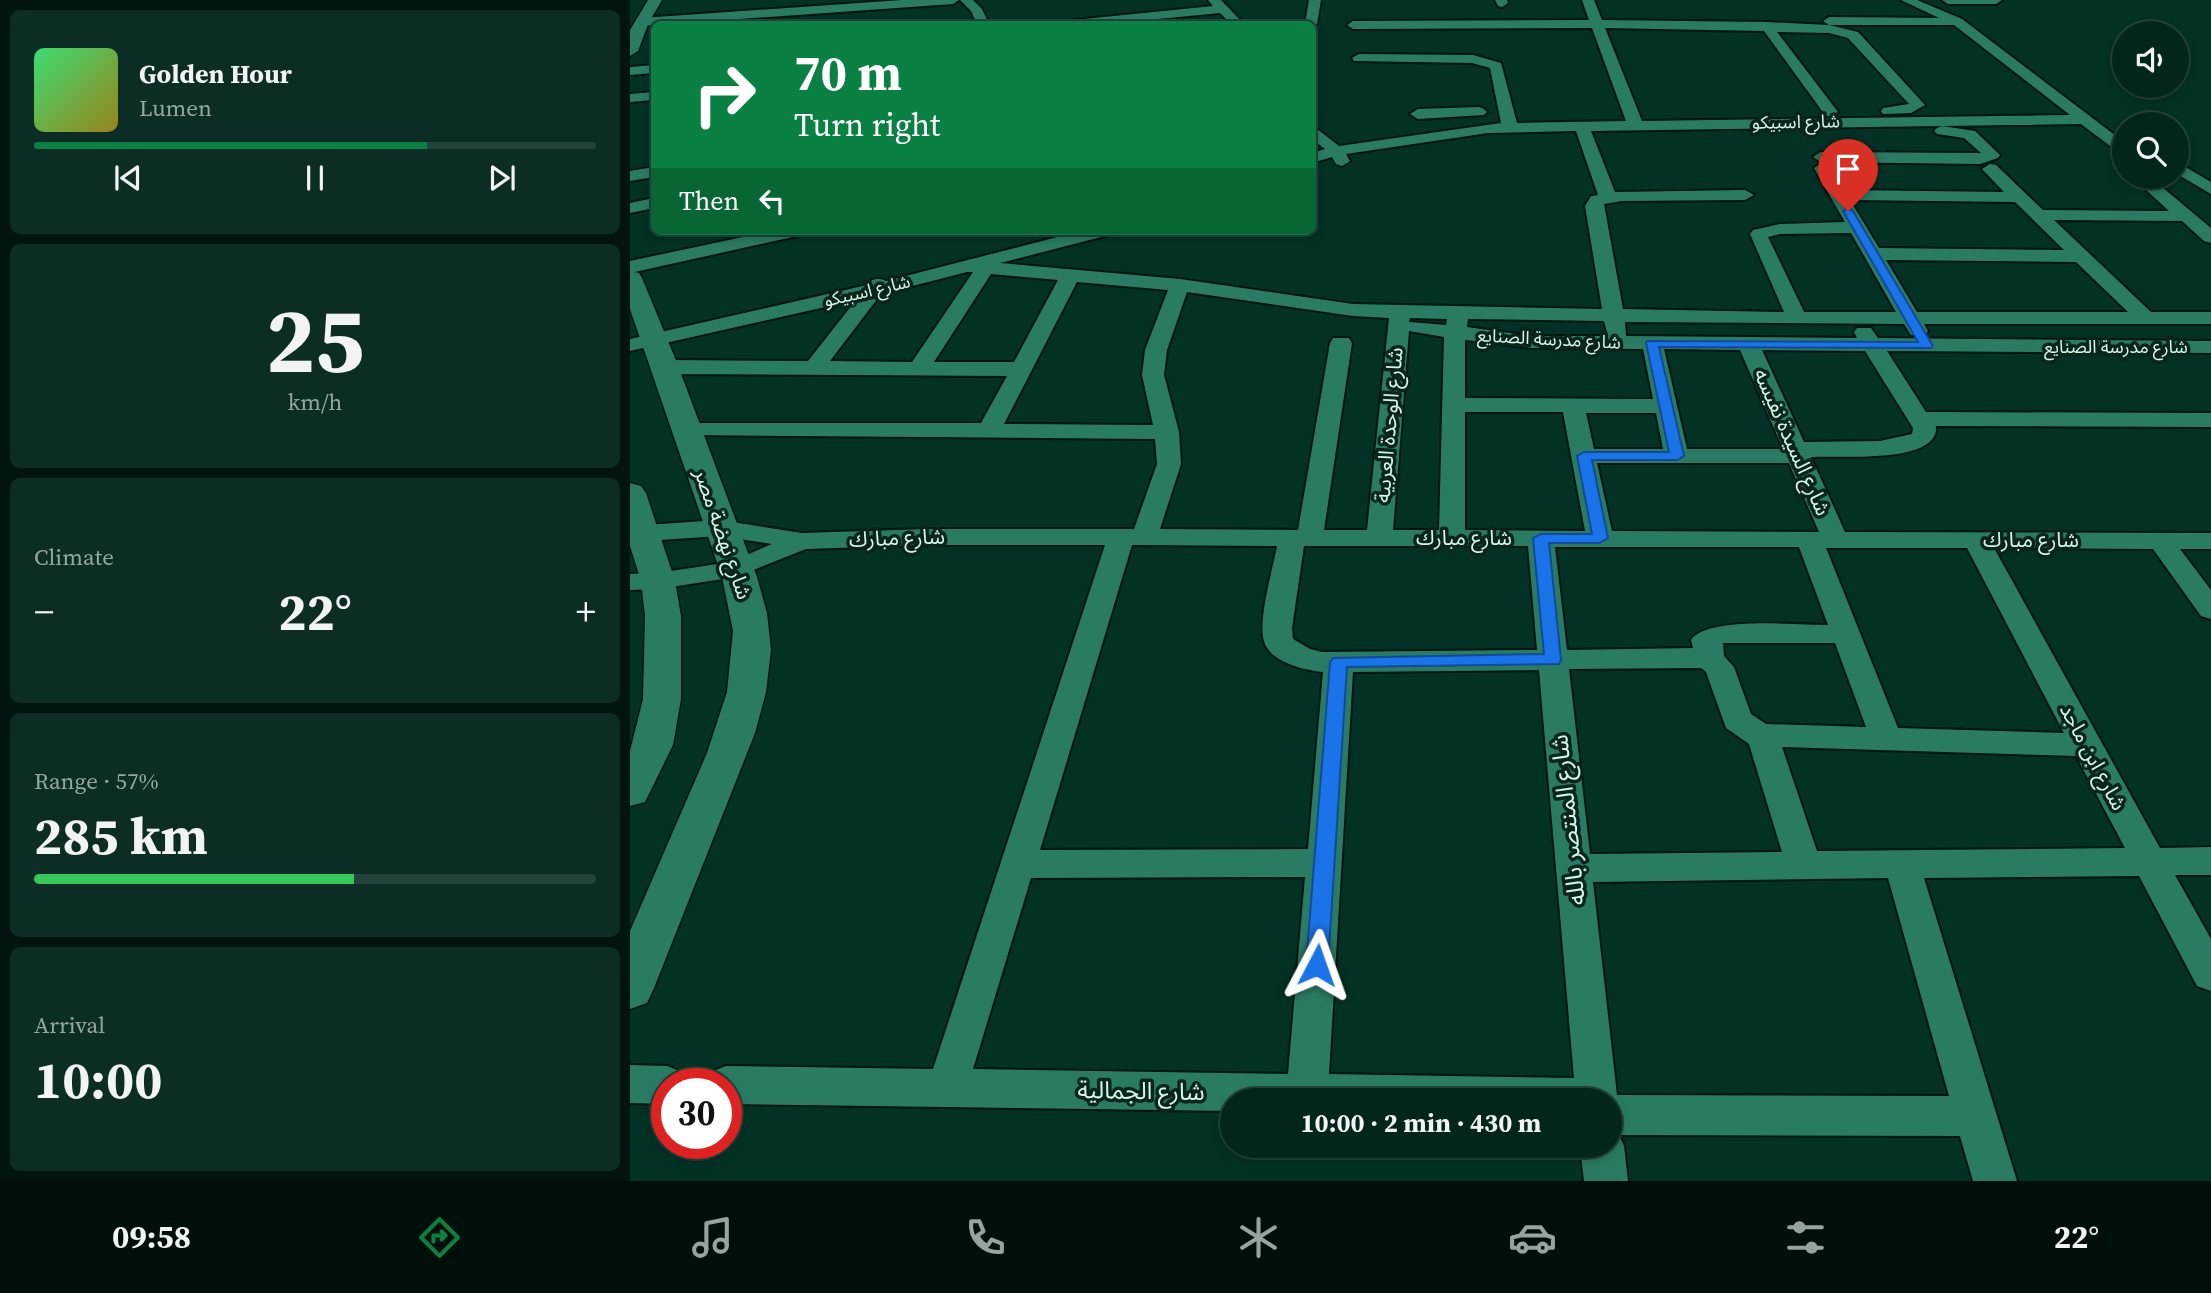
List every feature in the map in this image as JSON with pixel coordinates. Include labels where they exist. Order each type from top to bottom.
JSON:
[{"type":"street","points":[[632,46],[641,22],[655,0]]},
{"type":"street","points":[[750,14],[753,0]]},
{"type":"street","points":[[655,21],[953,0]]},
{"type":"street","points":[[966,0],[976,9],[982,21]]},
{"type":"street","points":[[1312,21],[1315,0]]},
{"type":"street","points":[[1588,0],[1635,124]]},
{"type":"street","points":[[1907,0],[1958,22],[2112,144]]},
{"type":"street","points":[[1948,0],[1996,0]]},
{"type":"street","points":[[1113,21],[1217,5],[1235,21]]},
{"type":"street","points":[[847,21],[850,7]]},
{"type":"street","points":[[783,21],[788,12]]},
{"type":"street","points":[[1353,25],[1404,19],[1595,24],[1728,20],[1829,29],[1853,36],[1918,105],[1910,110],[1830,112],[1748,123]]},
{"type":"street","points":[[641,22],[651,21]]},
{"type":"street","points":[[1768,23],[1958,22]]},
{"type":"street","points":[[1768,23],[1830,112]]},
{"type":"street","points":[[632,46],[651,40]]},
{"type":"street","points":[[1359,58],[1458,58],[1487,61],[1496,65],[1508,120],[1418,114]]},
{"type":"street","points":[[630,71],[651,69]]},
{"type":"street","points":[[630,98],[651,96]]},
{"type":"street","name":"شارع اسبيكو","points":[[1316,157],[1336,151],[1468,130],[1508,120],[1581,125],[2083,119]]},
{"type":"street","name":"شارع اسبيكو","points":[[1336,151],[1342,160],[1331,171],[1508,120]]},
{"type":"street","points":[[1779,123],[1805,130],[1956,131],[1973,136],[1992,155],[1980,159],[1821,162],[1927,346]]},
{"type":"street","points":[[1581,125],[1608,197]]},
{"type":"street","points":[[1316,134],[1336,151]]},
{"type":"street","points":[[1990,169],[2146,318]]},
{"type":"street","points":[[630,176],[651,172]]},
{"type":"street","points":[[2189,175],[2211,189]]},
{"type":"street","points":[[2155,189],[2211,237]]},
{"type":"street","points":[[1619,343],[1594,206],[1597,200],[1608,197],[1745,195]]},
{"type":"street","points":[[1838,195],[2020,197]]},
{"type":"street","points":[[630,208],[651,204]]},
{"type":"street","points":[[2039,215],[2188,216]]},
{"type":"street","points":[[1797,318],[1759,234],[1780,229],[1857,227]]},
{"type":"street","points":[[630,267],[778,235]]},
{"type":"street","name":"شارع اسبيكو","points":[[647,343],[878,284],[1048,235]]},
{"type":"street","name":"شارع اسبيكو","points":[[878,284],[976,267],[1089,235]]},
{"type":"street","points":[[1873,254],[2082,256]]},
{"type":"street","points":[[919,368],[976,267]]},
{"type":"street","name":"شارع مدرسة الصنايع","points":[[976,267],[1180,285],[1399,318],[1457,323],[1614,315],[2211,318]]},
{"type":"street","points":[[989,430],[1070,276]]},
{"type":"street","name":"شارع نهضة مصر","points":[[630,278],[647,343],[686,428],[746,596],[752,627],[750,675],[734,736],[630,988]]},
{"type":"street","points":[[815,367],[878,284]]},
{"type":"street","points":[[947,1088],[1018,864],[1133,537],[1169,464],[1167,432],[1153,375],[1156,350],[1180,285]]},
{"type":"street","name":"شارع الوحدة العربية","points":[[1379,538],[1399,318]]},
{"type":"street","points":[[1584,456],[1797,453],[1913,444],[1923,438],[1924,428],[1855,318]]},
{"type":"street","points":[[1452,538],[1457,323]]},
{"type":"street","name":"شارع مدرسة الصنايع","points":[[1457,323],[1532,342],[2201,347]]},
{"type":"street","points":[[647,343],[815,367],[1021,369]]},
{"type":"street","points":[[1341,343],[1301,538],[1277,628],[1279,643],[1293,655],[1307,660],[1339,662],[1698,657],[1710,660],[1719,667],[1733,715],[1742,726],[1763,738],[1804,865]]},
{"type":"street","points":[[1652,343],[1677,456]]},
{"type":"street","name":"شارع السيدة نفيسه","points":[[1749,345],[1797,453],[1846,634],[1886,738]]},
{"type":"street","points":[[2201,347],[2211,367]]},
{"type":"street","points":[[1454,405],[1666,407]]},
{"type":"street","points":[[1573,406],[1600,538]]},
{"type":"street","points":[[1917,419],[2211,420]]},
{"type":"street","points":[[686,428],[1167,432]]},
{"type":"street","points":[[630,493],[644,581],[663,616],[663,699],[653,745],[630,790]]},
{"type":"street","name":"شارع مبارك","points":[[637,534],[720,528],[802,541],[927,537],[2211,541]]},
{"type":"street","name":"شارع المنتصر بالله","points":[[1541,538],[1572,868],[1599,1088]]},
{"type":"street","name":"شارع ابن ماجد","points":[[1976,540],[2211,975]]},
{"type":"street","name":"شارع مبارك","points":[[644,581],[736,569],[802,541]]},
{"type":"street","points":[[2161,541],[2211,610]]},
{"type":"street","points":[[1710,660],[1706,640],[1718,634],[1846,634]]},
{"type":"street","points":[[1307,1088],[1339,662]]},
{"type":"street","points":[[1755,734],[2087,745]]},
{"type":"street","points":[[1572,868],[2211,861]]},
{"type":"street","points":[[1018,864],[1324,863]]},
{"type":"street","points":[[1902,864],[1995,1181]]},
{"type":"street","points":[[630,1084],[651,1085]]},
{"type":"street","name":"شارع الجمالية","points":[[742,1085],[1220,1092]]},
{"type":"street","name":"شارع الجمالية","points":[[1622,1105],[1976,1116]]},
{"type":"street","points":[[1603,1158],[1606,1181]]},
{"type":"route","points":[[1317,965],[1339,662],[1553,660],[1541,538],[1600,538],[1584,456],[1677,456],[1652,343],[1927,346],[1848,211]]}]
